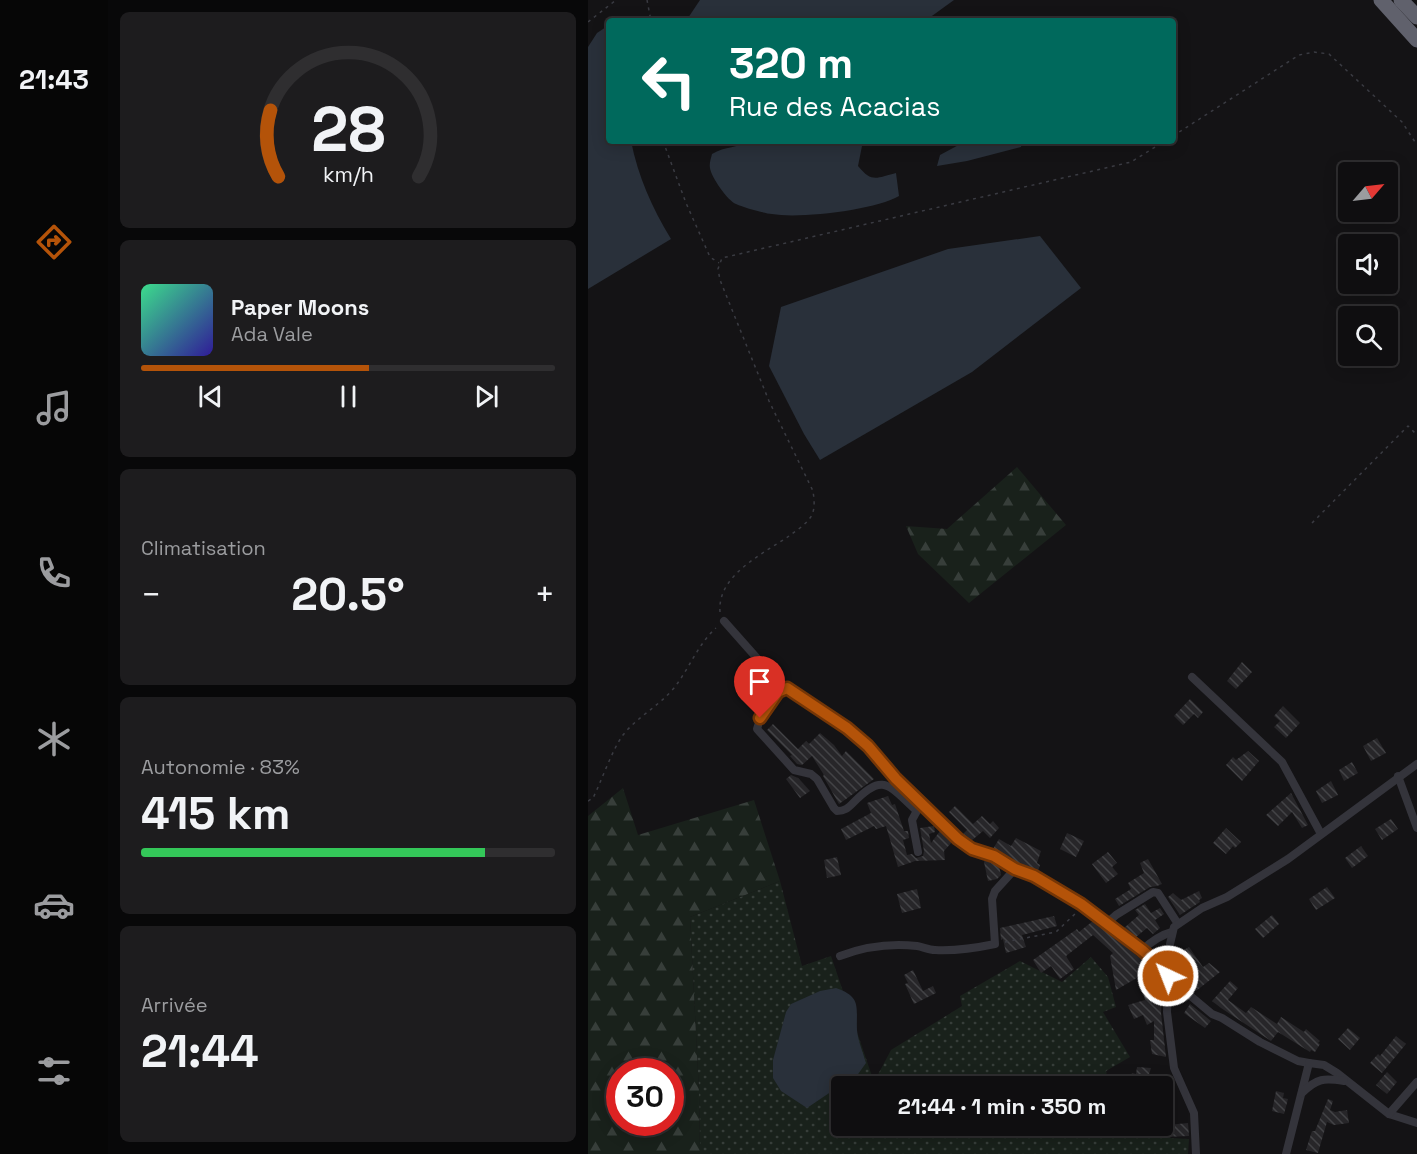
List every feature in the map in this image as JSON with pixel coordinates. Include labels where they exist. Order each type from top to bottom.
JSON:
[{"type":"highway","points":[[1381,0],[1417,40]]},
{"type":"highway","points":[[1401,0],[1417,17]]},
{"type":"street","points":[[724,621],[787,688],[847,728],[868,746],[919,807]]},
{"type":"street","points":[[1192,677],[1282,762],[1321,834]]},
{"type":"street","points":[[787,688],[778,692],[760,718],[757,729],[794,770],[811,774],[817,778],[837,811],[845,810],[866,789],[880,784],[890,787],[972,849],[994,856],[1015,869],[1034,876],[1083,906],[1142,950],[1212,1014],[1298,1061],[1324,1065],[1389,1114],[1417,1123]]},
{"type":"street","points":[[1196,1154],[1194,1113],[1174,1068],[1167,1012],[1172,932],[1178,924],[1202,908],[1237,891],[1288,858],[1417,764]]},
{"type":"street","points":[[1398,776],[1417,828]]},
{"type":"street","points":[[918,852],[912,820],[919,807]]},
{"type":"street","points":[[840,956],[879,944],[918,946],[935,950],[975,948],[995,944],[992,898],[995,891],[1015,869]]},
{"type":"street","points":[[1106,924],[1116,915],[1153,892],[1158,893],[1178,924]]},
{"type":"street","points":[[1142,950],[1152,941],[1172,932]]},
{"type":"street","points":[[1287,1154],[1309,1063]]},
{"type":"street","points":[[1302,1093],[1312,1083],[1325,1078],[1344,1081]]},
{"type":"street","points":[[1389,1114],[1417,1082]]},
{"type":"path","points":[[588,22],[616,0]]},
{"type":"path","points":[[647,0],[650,18]]},
{"type":"path","points":[[1176,134],[1299,55],[1314,52],[1329,54],[1402,122],[1417,145]]},
{"type":"path","points":[[664,144],[686,203],[710,257],[720,264]]},
{"type":"path","points":[[588,801],[596,791],[622,737],[633,724],[659,705],[675,686],[708,634],[724,621],[720,610],[721,595],[730,580],[811,518],[814,505],[813,491],[769,401],[720,280],[718,269],[722,258],[731,254],[925,212],[1131,162],[1160,144]]},
{"type":"path","points":[[1312,523],[1408,426],[1417,435]]},
{"type":"path","points":[[995,944],[1056,932],[1083,906]]},
{"type":"green space","points":[[1017,467],[1066,525],[969,603],[918,554],[906,526],[947,529]]},
{"type":"green space","points":[[623,788],[638,835],[754,800],[780,881],[690,917],[700,1154],[588,1154],[588,816]]},
{"type":"green space","points":[[780,881],[802,966],[831,956],[872,1076],[831,1076],[831,1136],[1167,1136],[1189,1139],[1188,1154],[700,1154],[690,917]]},
{"type":"green space","points":[[1091,957],[1108,977],[1116,1007],[1103,1012],[1130,1057],[1106,1071],[1107,1076],[877,1076],[891,1050],[962,1006],[960,996],[1020,961],[1062,982]]},
{"type":"shaded area","points":[[700,0],[954,0],[929,18],[688,18]]},
{"type":"shaded area","points":[[606,27],[606,144],[632,144],[646,192],[671,239],[588,289],[588,47],[597,33]]},
{"type":"shaded area","points":[[864,144],[858,166],[867,175],[875,178],[896,173],[899,196],[856,209],[818,214],[772,214],[740,206],[729,198],[717,183],[711,172],[710,161],[712,154],[717,151],[741,145]]},
{"type":"shaded area","points":[[960,144],[1022,144],[1021,147],[937,166],[940,155]]},
{"type":"shaded area","points":[[1040,236],[1081,288],[972,372],[820,460],[769,366],[781,307],[948,249]]},
{"type":"shaded area","points":[[836,988],[854,999],[857,1009],[858,1034],[866,1063],[857,1076],[831,1076],[831,1092],[807,1108],[781,1091],[773,1078],[773,1060],[786,1012],[791,1004],[820,991]]},
{"type":"building","points":[[1242,662],[1252,672],[1236,689],[1227,681]]},
{"type":"building","points":[[1190,699],[1203,712],[1198,718],[1194,714],[1183,725],[1174,716]]},
{"type":"building","points":[[1283,706],[1300,723],[1286,738],[1274,727],[1280,721],[1274,716]]},
{"type":"building","points":[[773,724],[798,749],[806,741],[809,744],[820,733],[834,745],[842,756],[846,751],[874,779],[839,804],[812,756],[802,765],[797,764],[790,756],[792,755],[767,730]]},
{"type":"building","points":[[1377,738],[1386,753],[1371,761],[1363,746]]},
{"type":"building","points":[[1248,751],[1259,761],[1242,781],[1226,765],[1233,757],[1236,760]]},
{"type":"building","points":[[1352,762],[1358,773],[1344,781],[1339,770]]},
{"type":"building","points":[[791,775],[798,778],[810,791],[800,798],[786,779]]},
{"type":"building","points":[[1331,781],[1338,795],[1322,803],[1316,791]]},
{"type":"building","points":[[1291,793],[1308,825],[1302,828],[1292,812],[1278,826],[1266,815]]},
{"type":"building","points":[[888,796],[892,805],[895,804],[904,831],[908,831],[909,838],[903,840],[907,855],[912,854],[916,858],[923,856],[920,828],[934,826],[935,832],[929,834],[931,843],[940,831],[952,842],[944,851],[945,860],[915,861],[898,867],[886,826],[876,829],[874,826],[846,840],[841,829],[871,813],[867,803]]},
{"type":"building","points":[[955,806],[973,824],[982,816],[990,824],[993,821],[999,828],[990,838],[983,831],[971,841],[963,834],[967,830],[949,812]]},
{"type":"building","points":[[1391,819],[1398,829],[1382,840],[1375,829]]},
{"type":"building","points":[[1226,828],[1241,842],[1235,848],[1233,846],[1226,854],[1213,843]]},
{"type":"building","points":[[1067,833],[1084,841],[1076,857],[1060,849]]},
{"type":"building","points":[[1016,838],[1041,851],[1037,863],[1040,865],[1038,871],[993,849],[999,839],[1011,846]]},
{"type":"building","points":[[1361,846],[1368,856],[1352,868],[1345,858]]},
{"type":"building","points":[[1108,852],[1117,863],[1112,867],[1118,874],[1106,883],[1092,864]]},
{"type":"building","points":[[837,857],[841,875],[827,878],[824,860]]},
{"type":"building","points":[[1148,859],[1162,884],[1150,887],[1119,906],[1115,899],[1131,889],[1128,883],[1144,873],[1140,863]]},
{"type":"building","points":[[985,860],[999,866],[1001,875],[997,879],[988,881]]},
{"type":"building","points":[[1327,887],[1335,898],[1316,910],[1309,899]]},
{"type":"building","points":[[917,889],[921,908],[902,913],[897,894]]},
{"type":"building","points":[[1199,891],[1202,898],[1200,902],[1180,915],[1168,897],[1173,893],[1181,900]]},
{"type":"building","points":[[1145,904],[1151,913],[1160,908],[1164,914],[1155,920],[1160,928],[1153,934],[1147,928],[1136,937],[1124,928],[1139,915],[1135,910]]},
{"type":"building","points":[[1272,915],[1279,924],[1263,938],[1255,929]]},
{"type":"building","points":[[1054,916],[1057,926],[1022,935],[1026,947],[1006,953],[1003,939],[1001,940],[1000,928]]},
{"type":"building","points":[[1093,921],[1150,966],[1162,988],[1161,1013],[1166,1057],[1152,1054],[1150,1040],[1154,1040],[1154,1021],[1147,1025],[1143,1015],[1134,1019],[1128,1005],[1145,1000],[1144,996],[1148,994],[1142,975],[1116,990],[1110,956],[1113,953],[1093,935],[1066,956],[1074,969],[1060,979],[1051,966],[1041,973],[1033,960],[1077,929],[1079,932]]},
{"type":"building","points":[[1189,947],[1203,967],[1209,963],[1220,972],[1196,991],[1190,983],[1198,977],[1180,952]]},
{"type":"building","points":[[913,970],[923,991],[933,986],[936,993],[914,1004],[905,984],[908,983],[904,975]]},
{"type":"building","points":[[1230,981],[1238,988],[1228,1000],[1246,1013],[1251,1007],[1277,1024],[1281,1017],[1304,1032],[1306,1029],[1320,1041],[1315,1052],[1311,1050],[1310,1052],[1278,1032],[1271,1041],[1212,1001]]},
{"type":"building","points":[[1190,1004],[1211,1021],[1205,1028],[1184,1013]]},
{"type":"building","points":[[1348,1028],[1360,1038],[1350,1050],[1338,1039]]},
{"type":"building","points":[[1396,1036],[1406,1044],[1382,1073],[1370,1063],[1378,1054],[1380,1056]]},
{"type":"building","points":[[1137,1067],[1151,1068],[1149,1076],[1131,1076],[1132,1073],[1136,1074]]},
{"type":"building","points":[[1387,1072],[1397,1082],[1387,1094],[1376,1085]]},
{"type":"building","points":[[1276,1091],[1284,1093],[1283,1098],[1288,1099],[1284,1114],[1272,1111]]},
{"type":"building","points":[[1328,1099],[1333,1101],[1330,1110],[1335,1112],[1347,1110],[1349,1123],[1334,1125],[1327,1122],[1318,1153],[1306,1150],[1312,1131],[1315,1131]]},
{"type":"building","points":[[1188,1123],[1189,1136],[1166,1137],[1173,1136],[1173,1124]]},
{"type":"route","points":[[760,718],[778,692],[787,688],[847,728],[868,746],[896,779],[958,839],[972,849],[994,856],[1015,869],[1034,876],[1081,904],[1142,950],[1168,976]]}]
